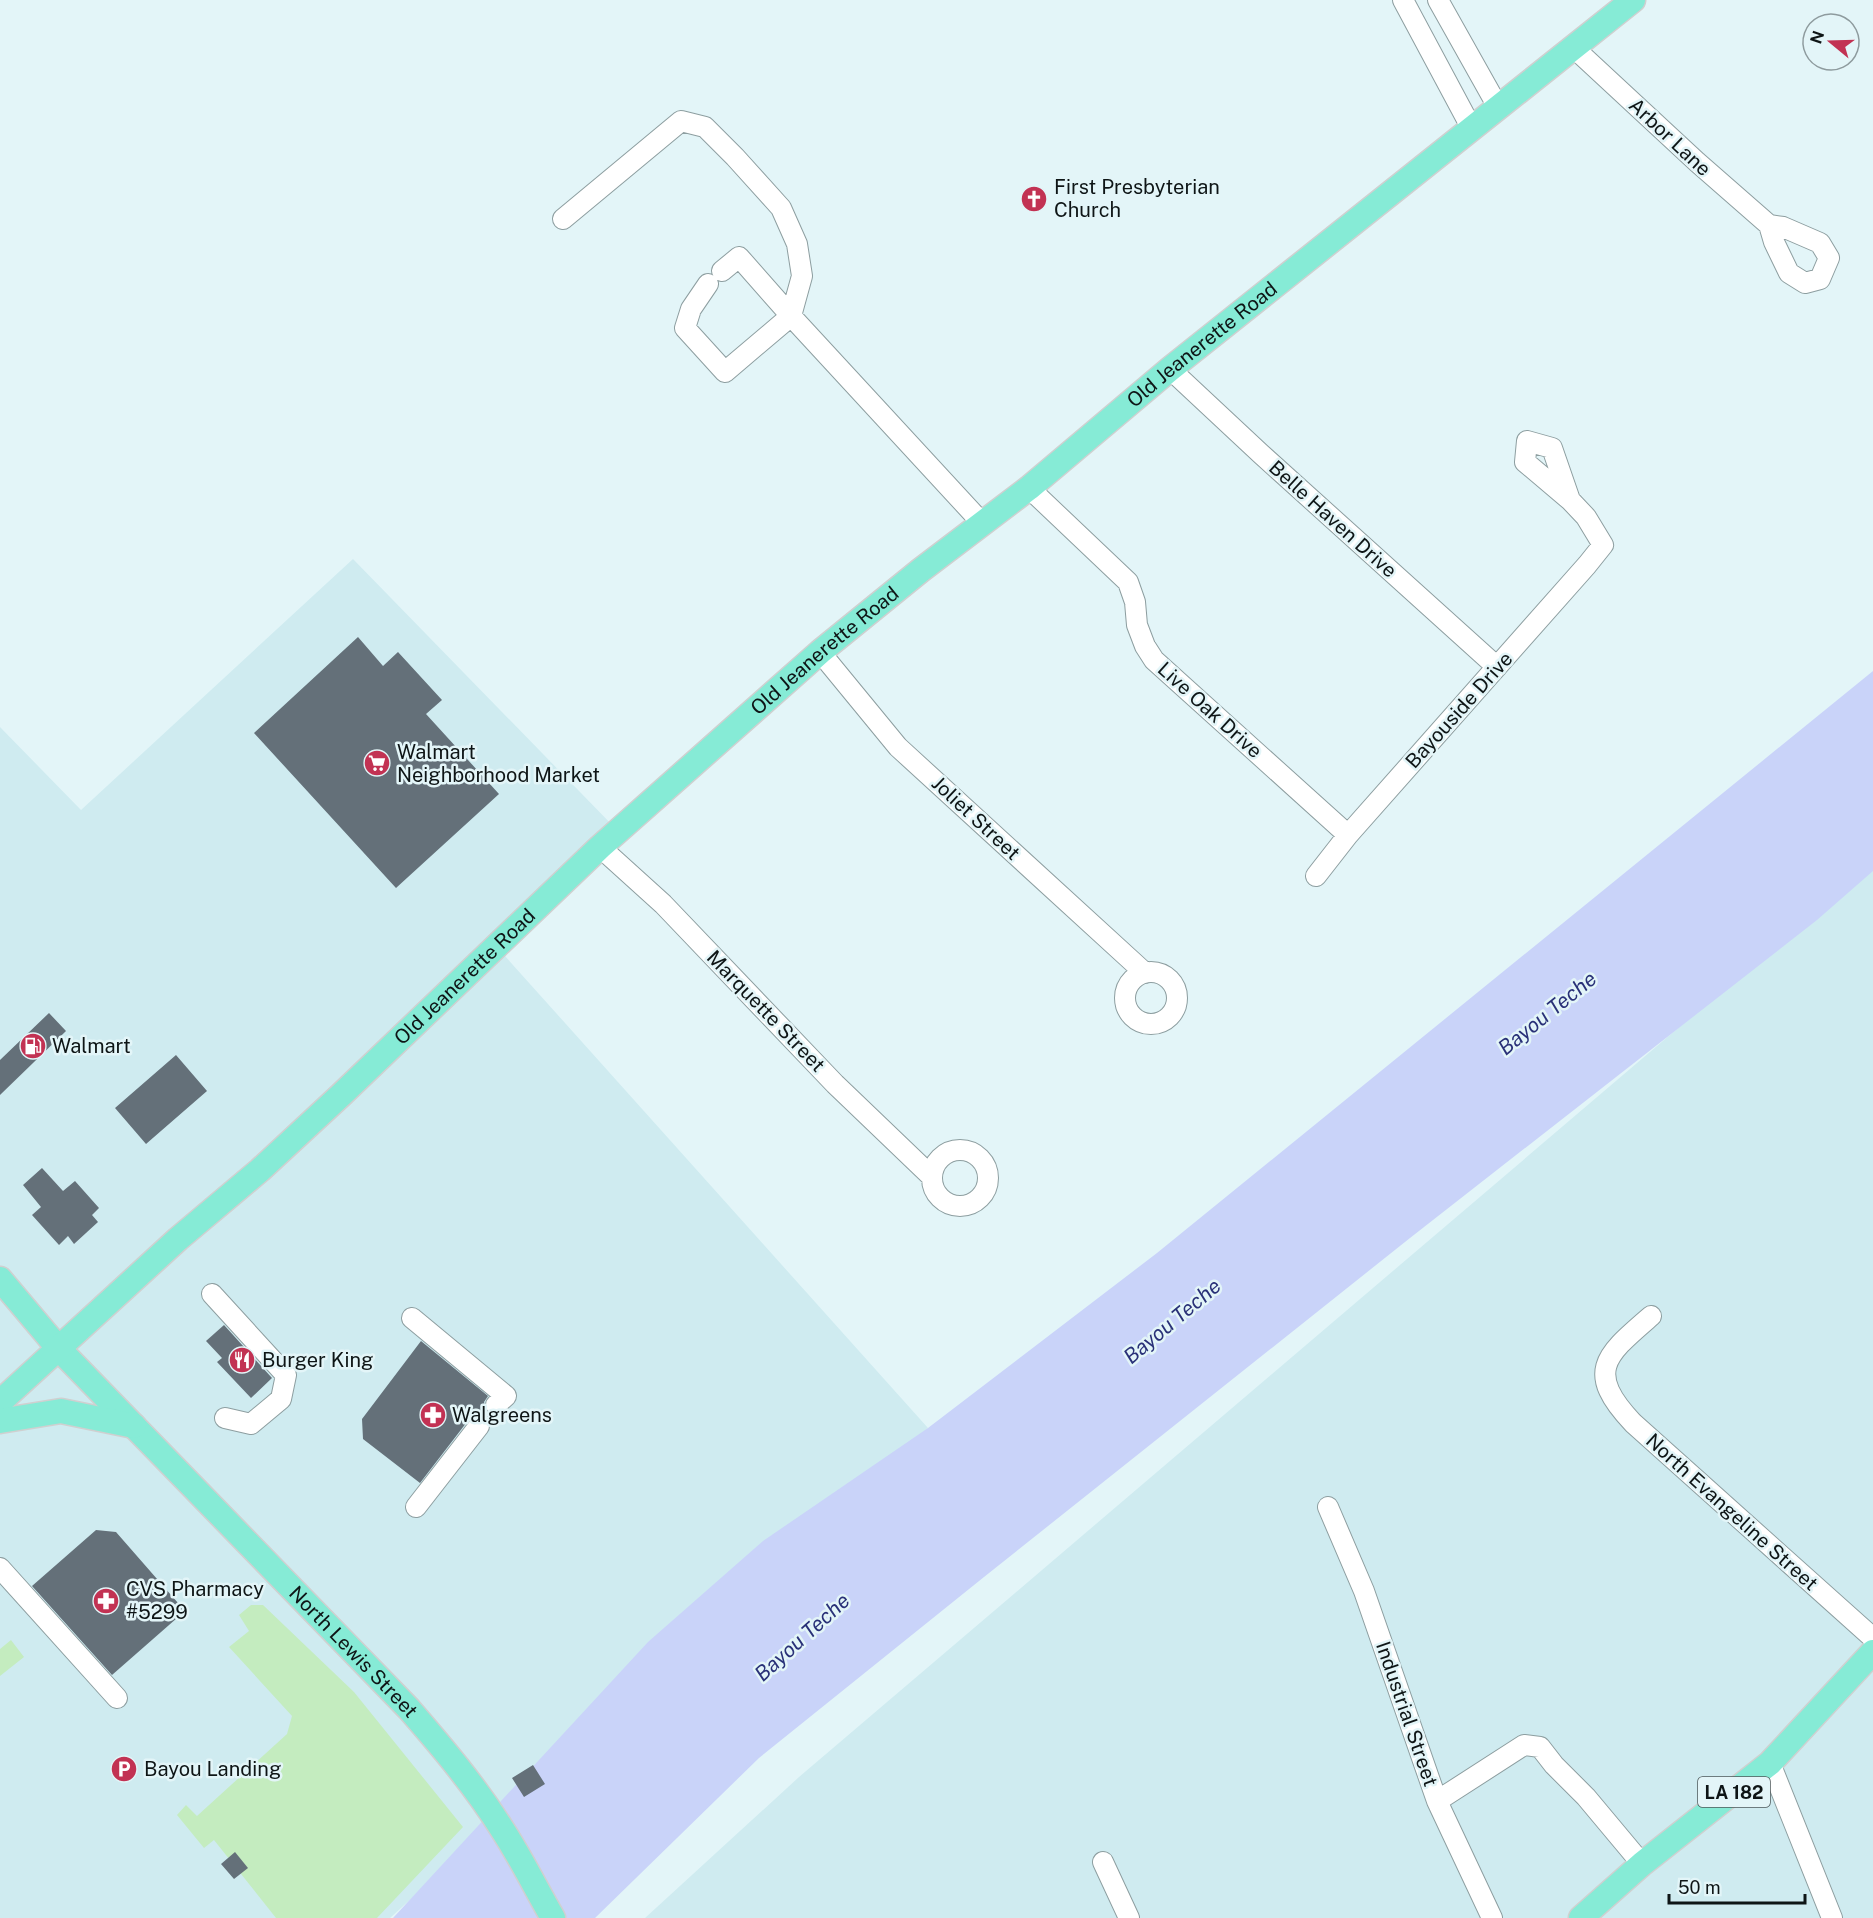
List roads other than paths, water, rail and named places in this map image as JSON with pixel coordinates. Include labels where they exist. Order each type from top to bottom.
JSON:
[{"type":"main road","name":"Old Jeanerette Road","points":[[0,1402],[178,1239],[260,1170],[600,847],[820,652],[1029,488],[1170,369],[1633,0]]},
{"type":"main road","name":"North Lewis Street","points":[[0,1279],[59,1349],[409,1709],[449,1756],[504,1831],[553,1918]]},
{"type":"main road","points":[[0,1421],[61,1411],[134,1426]]},
{"type":"main road","name":"LA 182","points":[[1581,1918],[1642,1864],[1770,1763],[1873,1652]]},
{"type":"street","points":[[1403,0],[1472,129]]},
{"type":"street","points":[[1438,0],[1498,106]]},
{"type":"street","name":"Arbor Lane","points":[[1573,47],[1769,225]]},
{"type":"street","points":[[563,219],[681,122],[705,127],[781,208],[797,244],[802,276],[791,316],[725,372],[685,328],[691,309],[715,278],[739,257],[791,316],[982,523]]},
{"type":"street","name":"Belle Haven Drive","points":[[1170,369],[1497,667]]},
{"type":"street","name":"Live Oak Drive","points":[[1029,488],[1128,582],[1135,602],[1137,625],[1145,646],[1154,660],[1348,835]]},
{"type":"street","name":"Bayouside Drive","points":[[1316,876],[1348,835],[1603,545],[1586,517],[1570,500]]},
{"type":"street","name":"Joliet Street","points":[[820,652],[898,747],[1145,973]]},
{"type":"street","name":"Marquette Street","points":[[600,847],[663,904],[835,1084],[932,1177]]},
{"type":"street","points":[[212,1294],[286,1376],[281,1400],[251,1424],[225,1418]]},
{"type":"street","name":"North Evangeline Street","points":[[1651,1316],[1617,1346],[1606,1365],[1606,1387],[1617,1406],[1633,1423],[1873,1638]]},
{"type":"street","points":[[412,1318],[506,1396],[496,1405]]},
{"type":"street","points":[[416,1507],[479,1426]]},
{"type":"street","name":"Industrial Street","points":[[1328,1507],[1364,1591],[1437,1801],[1492,1918]]},
{"type":"street","points":[[0,1568],[117,1698]]},
{"type":"street","points":[[1437,1801],[1524,1745],[1540,1747],[1554,1765],[1586,1797],[1642,1864]]},
{"type":"street","points":[[1770,1763],[1832,1918]]},
{"type":"street","points":[[1103,1862],[1130,1918]]},
{"type":"water","name":"Bayou Teche","points":[[1873,671],[1873,871],[1817,920],[1410,1238],[759,1758],[595,1918],[393,1918],[648,1642],[763,1541],[928,1428],[1157,1253]]},
{"type":"place","name":"First Presbyterian Church","points":[[1034,199]]},
{"type":"place","name":"Walmart Neighborhood Market","points":[[377,763]]},
{"type":"place","name":"Walmart","points":[[33,1046]]},
{"type":"place","name":"Burger King","points":[[242,1360]]},
{"type":"place","name":"Walgreens","points":[[433,1415]]},
{"type":"place","name":"CVS Pharmacy #5299","points":[[106,1601]]},
{"type":"place","name":"Bayou Landing","points":[[124,1769]]}]
